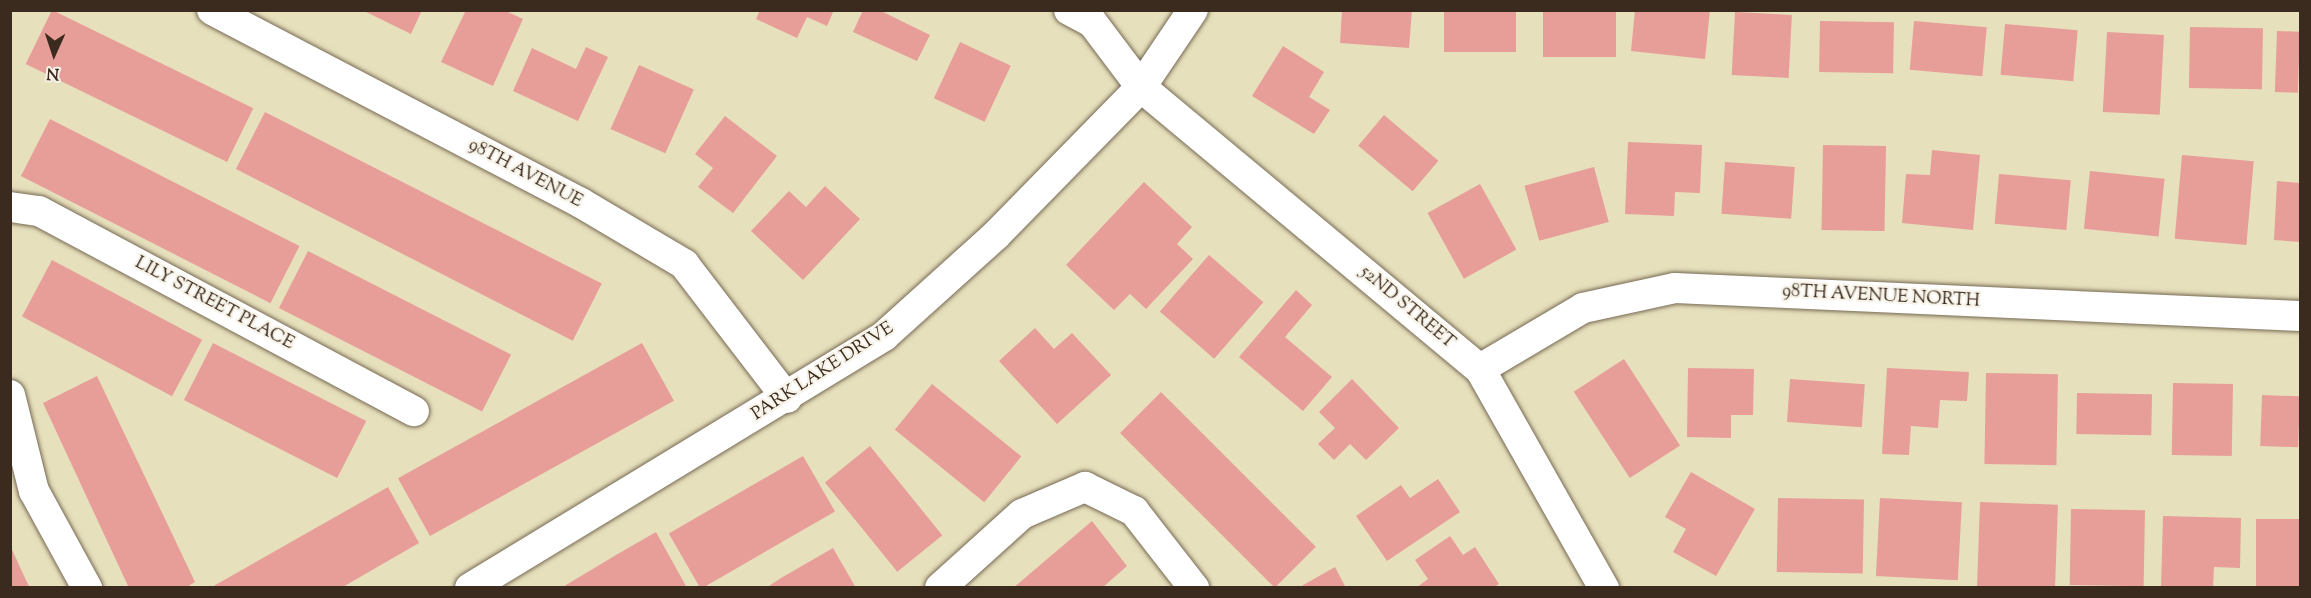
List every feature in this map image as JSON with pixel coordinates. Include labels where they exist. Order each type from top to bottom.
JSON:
[{"type":"street","name":"98TH AVENUE","points":[[212,10],[581,203],[684,264],[787,398]]},
{"type":"street","name":"52ND STREET","points":[[1069,10],[1092,22],[1141,87],[1480,369],[1604,588]]},
{"type":"street","name":"PARK LAKE DRIVE","points":[[470,588],[787,398],[884,336],[996,235],[1141,87],[1193,10]]},
{"type":"street","name":"LILY STREET PLACE","points":[[10,207],[39,211],[414,411]]},
{"type":"street","name":"98TH AVENUE NORTH","points":[[1480,369],[1583,308],[1675,288],[2301,316]]},
{"type":"street","points":[[10,395],[34,490],[87,588]]},
{"type":"street","points":[[940,588],[1022,514],[1085,487],[1134,511],[1194,588]]},
{"type":"building","points":[[52,10],[253,108],[227,162],[26,64]]},
{"type":"building","points":[[362,10],[422,10],[411,34]]},
{"type":"building","points":[[466,10],[504,10],[523,19],[493,86],[441,62]]},
{"type":"building","points":[[760,10],[834,10],[827,26],[807,17],[797,38],[756,19]]},
{"type":"building","points":[[863,10],[879,10],[930,35],[917,61],[853,32]]},
{"type":"building","points":[[1342,10],[1412,10],[1409,48],[1340,43]]},
{"type":"building","points":[[1444,10],[1516,10],[1516,52],[1444,52]]},
{"type":"building","points":[[1543,10],[1616,10],[1616,57],[1543,57]]},
{"type":"building","points":[[1635,10],[1710,10],[1705,59],[1631,51]]},
{"type":"building","points":[[1735,12],[1792,15],[1789,78],[1732,75]]},
{"type":"building","points":[[1820,21],[1894,22],[1893,73],[1819,72]]},
{"type":"building","points":[[1914,21],[1987,27],[1982,76],[1910,70]]},
{"type":"building","points":[[2005,24],[2078,30],[2073,81],[2001,75]]},
{"type":"building","points":[[2190,27],[2263,28],[2262,89],[2189,88]]},
{"type":"building","points":[[2277,31],[2300,32],[2298,93],[2275,92]]},
{"type":"building","points":[[2107,32],[2164,35],[2160,115],[2103,112]]},
{"type":"building","points":[[960,42],[1011,66],[985,122],[934,98]]},
{"type":"building","points":[[1283,46],[1324,72],[1309,97],[1330,110],[1314,134],[1252,96]]},
{"type":"building","points":[[586,47],[608,57],[578,121],[513,91],[532,48],[576,69]]},
{"type":"building","points":[[639,65],[694,89],[665,153],[611,129]]},
{"type":"building","points":[[265,112],[602,284],[573,341],[236,169]]},
{"type":"building","points":[[1384,115],[1438,161],[1413,191],[1358,146]]},
{"type":"building","points":[[725,116],[777,156],[733,213],[698,187],[713,168],[695,154]]},
{"type":"building","points":[[50,119],[299,246],[270,303],[21,176]]},
{"type":"building","points":[[1628,142],[1702,145],[1700,193],[1675,192],[1674,216],[1625,214]]},
{"type":"building","points":[[1823,145],[1886,146],[1885,231],[1822,230]]},
{"type":"building","points":[[1932,150],[1980,155],[1973,230],[1902,223],[1906,174],[1930,175]]},
{"type":"building","points":[[2182,155],[2254,161],[2246,245],[2175,239]]},
{"type":"building","points":[[1725,162],[1795,167],[1791,219],[1721,214]]},
{"type":"building","points":[[1594,167],[1609,222],[1539,241],[1524,186]]},
{"type":"building","points":[[2090,171],[2165,179],[2159,237],[2084,229]]},
{"type":"building","points":[[1999,174],[2071,180],[2066,230],[1995,224]]},
{"type":"building","points":[[2277,181],[2300,183],[2300,242],[2274,240]]},
{"type":"building","points":[[1144,182],[1192,227],[1177,244],[1193,259],[1146,309],[1130,294],[1114,310],[1066,265]]},
{"type":"building","points":[[1480,184],[1516,250],[1464,279],[1428,213]]},
{"type":"building","points":[[825,186],[860,219],[803,280],[751,231],[789,191],[806,207]]},
{"type":"building","points":[[308,251],[511,355],[482,412],[279,308]]},
{"type":"building","points":[[1209,255],[1263,302],[1214,359],[1160,312]]},
{"type":"building","points":[[52,260],[202,340],[172,396],[22,317]]},
{"type":"building","points":[[1296,290],[1312,305],[1285,337],[1332,377],[1303,411],[1239,357]]},
{"type":"building","points":[[1035,328],[1054,349],[1072,333],[1111,375],[1057,424],[999,361]]},
{"type":"building","points":[[213,343],[366,421],[337,478],[184,400]]},
{"type":"building","points":[[642,343],[674,401],[430,536],[398,478]]},
{"type":"building","points":[[1624,359],[1680,445],[1630,478],[1574,392]]},
{"type":"building","points":[[1688,368],[1754,369],[1753,415],[1731,415],[1731,438],[1687,437]]},
{"type":"building","points":[[1887,368],[1969,372],[1967,401],[1940,400],[1938,428],[1911,426],[1909,455],[1882,454]]},
{"type":"building","points":[[1986,373],[2058,374],[2056,465],[1984,464]]},
{"type":"building","points":[[97,376],[195,582],[185,588],[129,588],[43,403]]},
{"type":"building","points":[[1352,379],[1399,428],[1366,460],[1350,444],[1334,460],[1318,444],[1335,428],[1319,412]]},
{"type":"building","points":[[1790,379],[1865,384],[1862,427],[1787,422]]},
{"type":"building","points":[[2173,383],[2233,384],[2232,456],[2172,455]]},
{"type":"building","points":[[932,384],[1021,456],[984,502],[895,430]]},
{"type":"building","points":[[1161,392],[1316,547],[1275,588],[1120,433]]},
{"type":"building","points":[[2077,393],[2152,394],[2151,435],[2076,434]]},
{"type":"building","points":[[2262,395],[2300,396],[2298,447],[2260,446]]},
{"type":"building","points":[[870,446],[942,535],[897,572],[825,483]]},
{"type":"building","points":[[803,456],[835,511],[702,588],[700,588],[669,534]]},
{"type":"building","points":[[1691,472],[1755,509],[1716,576],[1673,552],[1686,529],[1665,517]]},
{"type":"building","points":[[1438,479],[1460,512],[1387,561],[1356,516],[1401,485],[1410,498]]},
{"type":"building","points":[[388,487],[419,543],[341,588],[210,588]]},
{"type":"building","points":[[1778,498],[1864,500],[1863,573],[1777,572]]},
{"type":"building","points":[[1880,498],[1962,502],[1958,580],[1876,576]]},
{"type":"building","points":[[1980,502],[2058,505],[2055,588],[1977,586]]},
{"type":"building","points":[[2071,509],[2145,510],[2144,586],[2070,585]]},
{"type":"building","points":[[2163,516],[2241,518],[2240,568],[2214,567],[2213,588],[2161,588]]},
{"type":"building","points":[[2256,519],[2300,519],[2300,588],[2256,588]]},
{"type":"building","points":[[1092,521],[1127,566],[1102,588],[1013,588]]},
{"type":"building","points":[[656,532],[686,586],[561,588],[616,555]]},
{"type":"building","points":[[1450,536],[1463,555],[1475,547],[1499,584],[1493,588],[1416,588],[1428,579],[1415,560]]},
{"type":"building","points":[[10,545],[24,576],[30,588],[10,588]]},
{"type":"building","points":[[833,548],[856,588],[766,588],[781,578]]},
{"type":"building","points":[[1335,567],[1346,588],[1298,588]]}]
